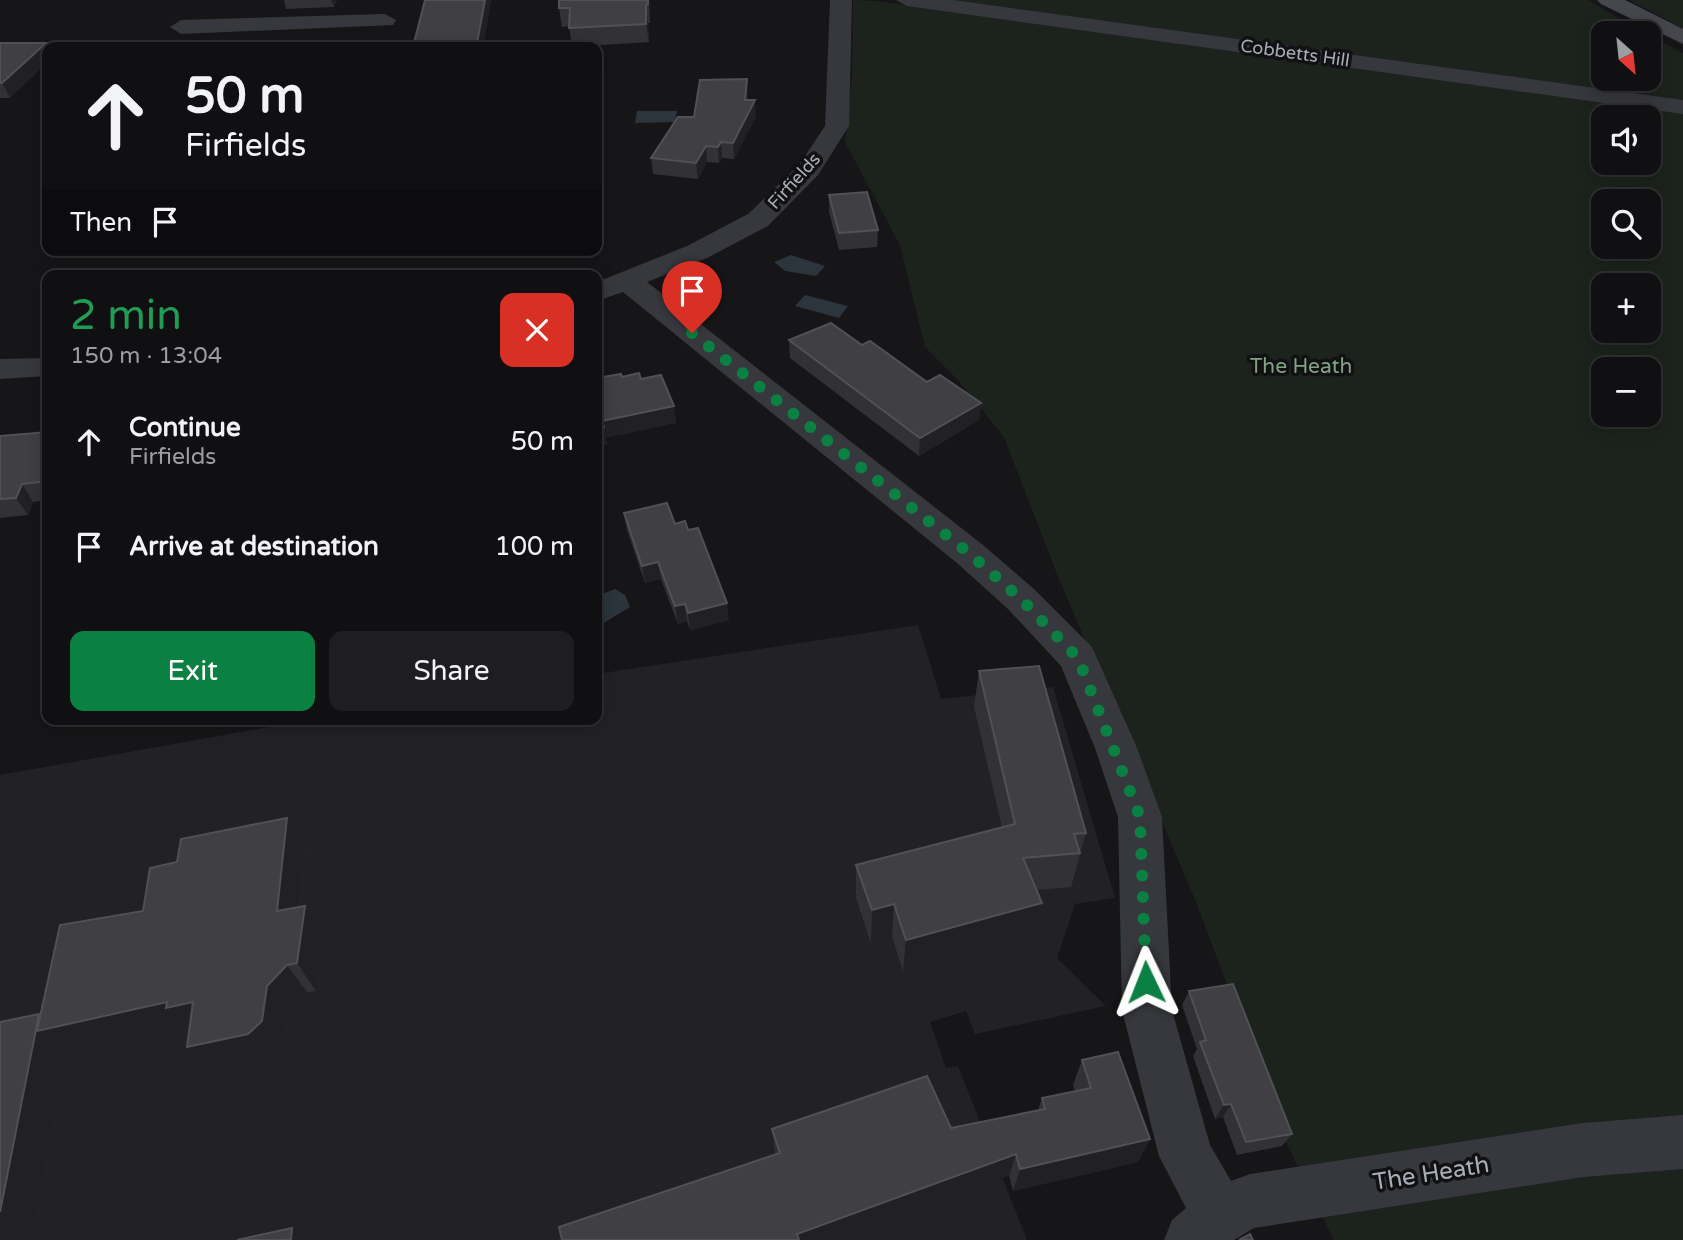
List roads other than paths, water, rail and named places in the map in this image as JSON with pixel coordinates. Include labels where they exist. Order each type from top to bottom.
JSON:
[{"type":"main road","points":[[1608,0],[1683,37]]},
{"type":"street","name":"Firfields","points":[[612,287],[698,252],[758,220],[809,170],[837,126],[841,0]]},
{"type":"street","name":"Cobbetts Hill","points":[[907,0],[1683,107]]},
{"type":"street","points":[[180,27],[389,10],[382,42]]},
{"type":"street","name":"Firfields","points":[[612,287],[970,554],[1021,599],[1078,658],[1140,817],[1147,1010],[1206,1228]]},
{"type":"street","points":[[0,369],[42,367]]},
{"type":"street","name":"The Heath","points":[[1206,1228],[1250,1201],[1583,1150],[1683,1142]]}]
